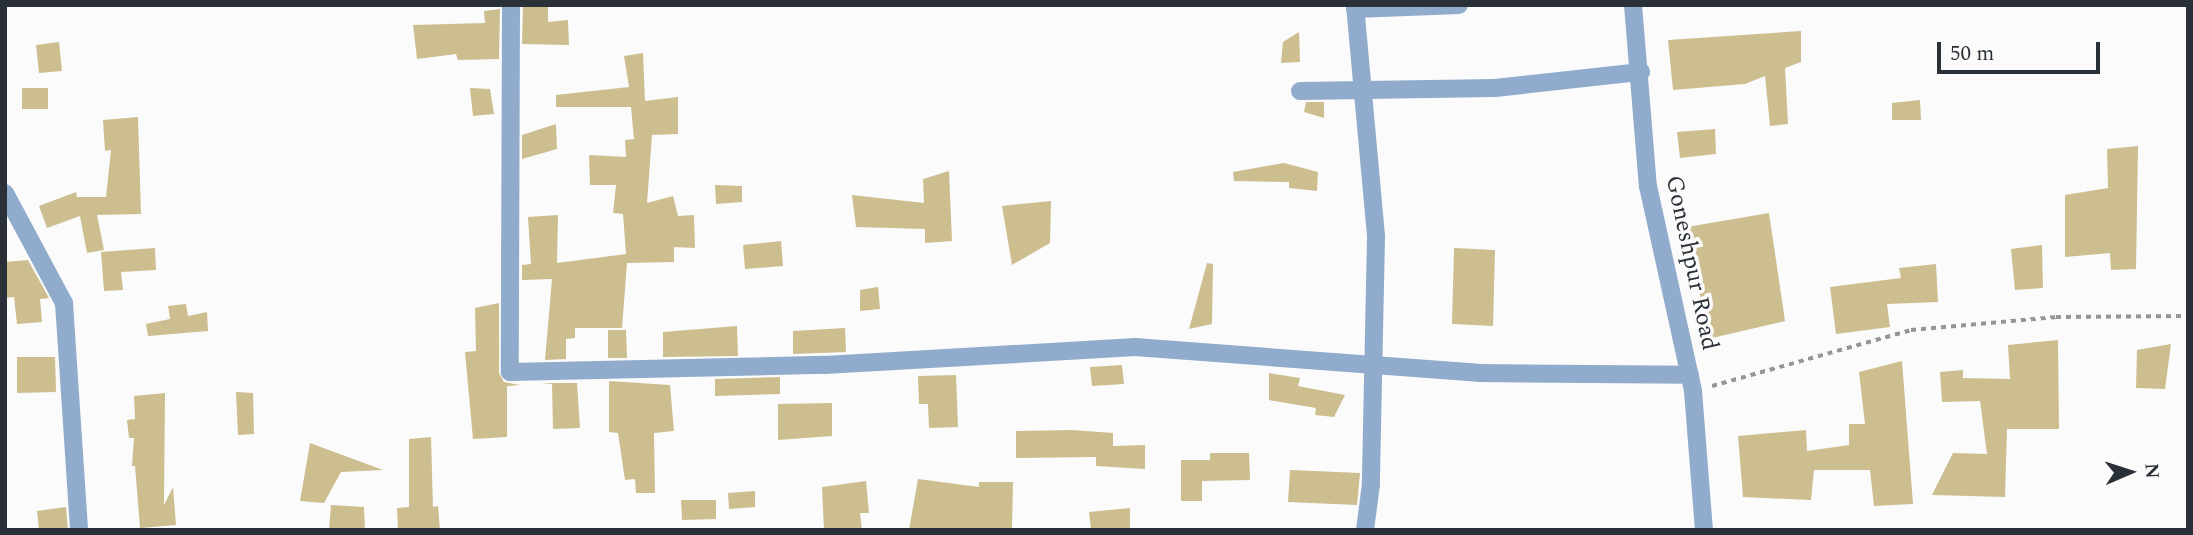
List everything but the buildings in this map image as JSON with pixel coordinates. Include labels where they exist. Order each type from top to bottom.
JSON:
[{"type":"street","points":[[511,5],[510,372],[825,365],[1135,347],[1371,367],[1692,383]]},
{"type":"street","points":[[1365,530],[1371,484],[1375,197],[1360,90],[1355,7],[1459,5]]},
{"type":"street","name":"Goneshpur Road","points":[[1633,5],[1641,72],[1648,186],[1692,383],[1704,530]]},
{"type":"street","points":[[1300,91],[1495,88],[1641,72]]},
{"type":"street","points":[[5,193],[64,303],[79,530]]},
{"type":"path","points":[[1692,383],[1911,330],[2056,317],[2188,316]]}]
